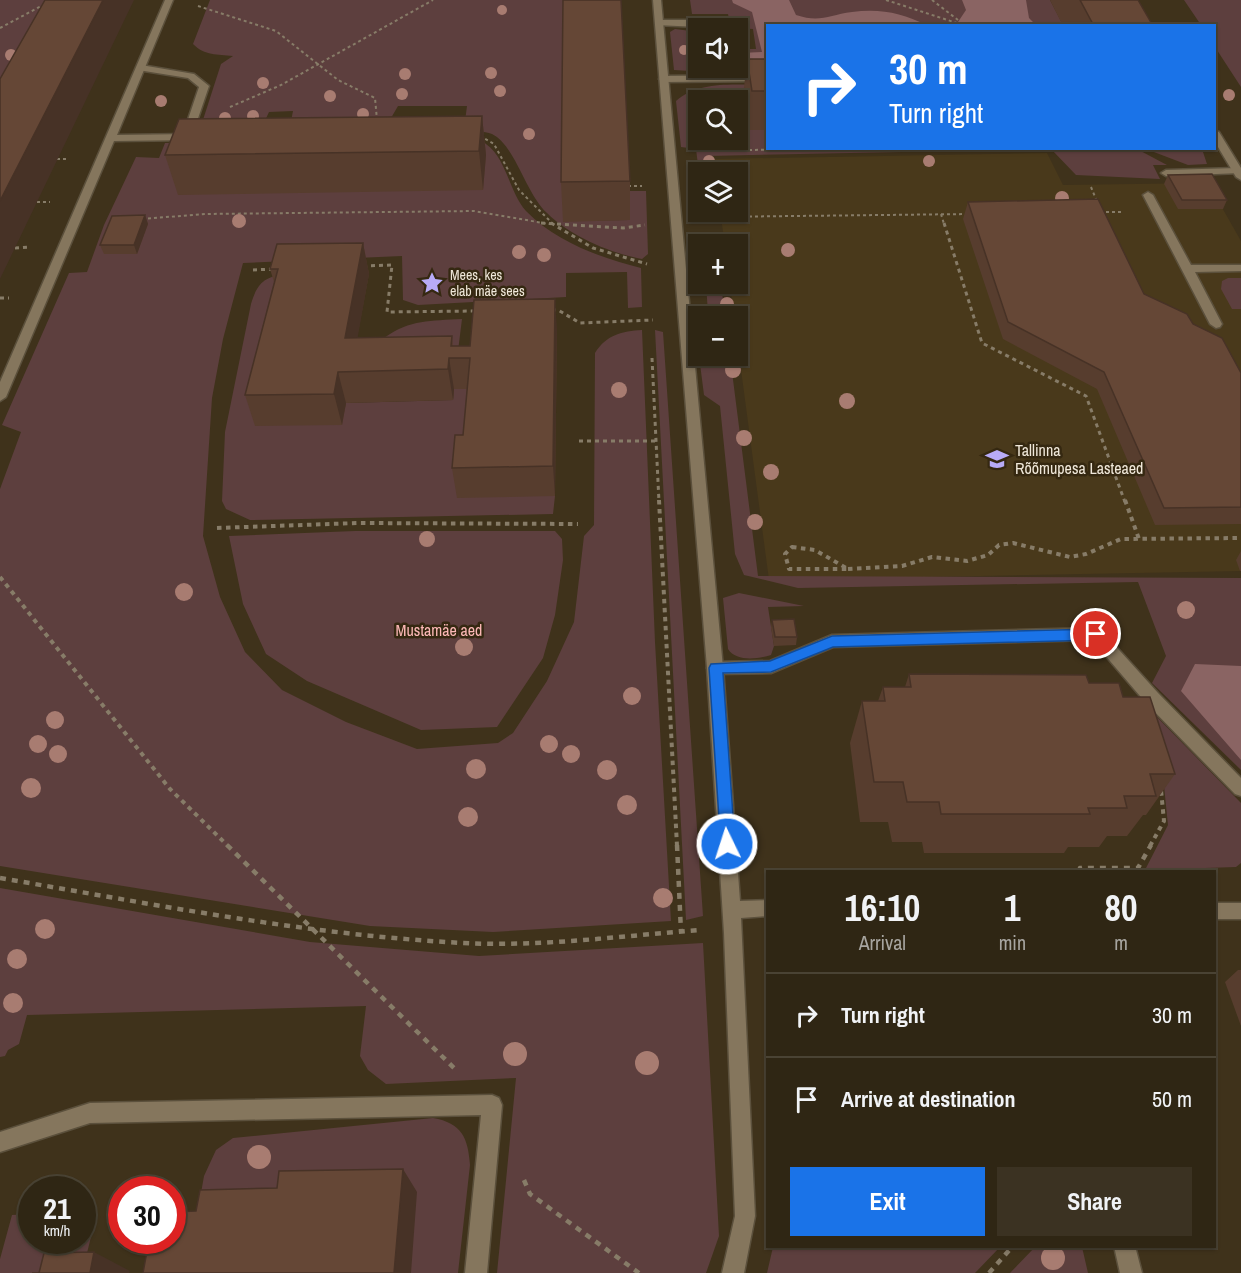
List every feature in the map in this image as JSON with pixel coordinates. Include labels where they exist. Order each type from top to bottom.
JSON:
[{"type":"street","points":[[0,397],[169,0]]},
{"type":"street","points":[[657,0],[683,319],[716,668],[731,910],[745,1216],[733,1273]]},
{"type":"street","points":[[659,23],[688,22]]},
{"type":"street","points":[[141,68],[191,76],[204,86],[187,137]]},
{"type":"street","points":[[748,76],[766,78]]},
{"type":"street","points":[[664,79],[688,77]]},
{"type":"street","points":[[1216,136],[1239,174]]},
{"type":"street","points":[[110,138],[206,137]]},
{"type":"street","points":[[1166,173],[1239,174]]},
{"type":"street","points":[[1148,195],[1216,324]]},
{"type":"street","points":[[1187,269],[1241,268]]},
{"type":"street","points":[[716,668],[771,667],[832,641],[1096,634],[1152,698],[1241,789]]},
{"type":"street","points":[[731,910],[766,908]]},
{"type":"street","points":[[1216,911],[1241,911]]},
{"type":"street","points":[[1,1146],[90,1113],[492,1106],[476,1273]]},
{"type":"street","points":[[1125,1248],[1131,1273]]},
{"type":"path","points":[[191,125],[281,85],[433,0]]},
{"type":"path","points":[[886,0],[960,22]]},
{"type":"path","points":[[932,0],[963,24]]},
{"type":"path","points":[[0,28],[50,3]]},
{"type":"path","points":[[194,5],[276,31],[338,80],[375,98],[377,122]]},
{"type":"path","points":[[471,134],[488,138],[502,156],[519,190],[554,225],[619,259],[647,264],[648,275]]},
{"type":"path","points":[[694,151],[766,150]]},
{"type":"path","points":[[1091,187],[1106,222]]},
{"type":"path","points":[[76,220],[204,214],[474,211],[554,225],[623,228],[652,224]]},
{"type":"path","points":[[1092,212],[1156,211]]},
{"type":"path","points":[[748,216],[977,213]]},
{"type":"path","points":[[941,214],[982,343],[1086,396],[1139,539]]},
{"type":"path","points":[[357,266],[392,264],[387,312],[478,311]]},
{"type":"path","points":[[253,270],[276,269]]},
{"type":"path","points":[[650,309],[651,332]]},
{"type":"path","points":[[547,310],[558,310],[580,323],[683,319]]},
{"type":"path","points":[[652,353],[681,932]]},
{"type":"path","points":[[579,441],[656,441]]},
{"type":"path","points":[[217,528],[358,523],[578,524]]},
{"type":"path","points":[[849,569],[824,553],[804,546],[792,547],[785,554],[784,562],[789,569],[795,571],[849,569],[902,566],[932,557],[967,561],[988,555],[999,545],[1013,543],[1070,556],[1086,554],[1121,539],[1241,538]]},
{"type":"path","points":[[0,577],[170,789],[314,928],[492,1106]]},
{"type":"path","points":[[1080,870],[1080,868],[1138,868],[1164,821],[1160,788]]},
{"type":"path","points":[[0,878],[112,898],[314,928],[465,943],[528,943],[705,929]]},
{"type":"path","points":[[522,1175],[530,1194],[639,1273]]},
{"type":"path","points":[[989,1273],[1011,1248]]},
{"type":"shaded area","points":[[732,0],[789,0],[796,15],[804,17],[824,18],[844,13],[881,11],[909,17],[924,24],[766,24],[766,67],[748,68],[748,53],[762,52],[752,12],[733,3]]},
{"type":"shaded area","points":[[962,0],[1026,0],[1029,18],[1035,24],[957,24],[966,10]]},
{"type":"shaded area","name":"Tallinna Rõõmupesa Lasteaed","points":[[1047,153],[1063,185],[1208,183],[1241,241],[1241,571],[769,580],[741,366],[748,366],[748,306],[733,306],[731,294],[748,294],[748,234],[723,234],[722,222],[748,222],[748,162],[714,162],[714,159]]},
{"type":"shaded area","points":[[1195,664],[1241,666],[1241,760],[1181,691]]},
{"type":"green space","points":[[0,0],[80,0],[0,148]]},
{"type":"green space","points":[[210,0],[564,0],[563,221],[629,220],[628,191],[646,191],[648,254],[642,259],[617,253],[579,236],[556,221],[540,205],[514,159],[500,140],[489,133],[464,129],[467,106],[398,106],[391,118],[290,126],[293,111],[269,112],[263,125],[201,126],[221,64],[233,56],[207,53],[193,44]]},
{"type":"green space","points":[[690,0],[1050,0],[1062,24],[766,24],[766,70],[748,70],[748,49],[756,49],[753,29],[748,29],[748,18],[729,18],[728,14],[692,14]]},
{"type":"green space","points":[[1184,0],[1241,0],[1241,87],[1216,49],[1216,24],[1200,24]]},
{"type":"green space","points":[[675,29],[688,31],[688,71],[674,70],[670,32]]},
{"type":"green space","points":[[719,85],[766,85],[766,150],[1002,150],[706,156],[706,162],[698,162],[696,150],[748,150],[748,90],[696,90]]},
{"type":"green space","points":[[688,93],[688,148],[681,147],[676,101]]},
{"type":"green space","points":[[464,135],[481,141],[493,150],[520,203],[551,232],[595,254],[641,268],[642,307],[628,308],[627,272],[566,273],[566,297],[418,305],[403,300],[402,256],[243,263],[223,339],[212,398],[203,536],[220,597],[245,652],[282,690],[346,722],[417,749],[498,743],[513,733],[547,681],[574,622],[584,536],[594,525],[595,353],[604,342],[615,335],[642,330],[655,642],[671,921],[493,932],[370,926],[0,866],[0,489],[21,432],[2,425],[69,273],[87,272],[104,225],[136,157],[159,158],[165,143]]},
{"type":"green space","points":[[1052,150],[1139,150],[1167,165],[1153,165],[1160,179],[1076,175]]},
{"type":"green space","points":[[1149,150],[1202,150],[1207,164],[1188,165]]},
{"type":"green space","points":[[285,275],[341,425],[346,403],[453,400],[454,389],[474,389],[555,496],[553,514],[250,520],[226,509],[222,501],[225,432],[251,304],[262,282],[272,277]]},
{"type":"green space","points":[[1228,278],[1241,278],[1241,309],[1232,309],[1221,289],[1222,281]]},
{"type":"green space","points":[[707,294],[722,294],[724,306],[708,306]]},
{"type":"green space","points":[[462,319],[456,367],[384,338],[412,324]]},
{"type":"green space","points":[[655,330],[663,332],[703,916],[686,920]]},
{"type":"green space","points":[[700,366],[731,366],[758,576],[1241,578],[1241,770],[1152,683],[1166,656],[1138,582],[798,588],[744,575],[735,554],[720,406],[704,395]]},
{"type":"green space","name":"Mustamäe aed","points":[[355,531],[555,531],[562,539],[563,560],[555,615],[543,658],[497,727],[421,730],[307,681],[266,654],[243,604],[229,536]]},
{"type":"green space","points":[[739,593],[804,606],[768,607],[774,646],[771,655],[760,658],[742,658],[728,649],[723,598]]},
{"type":"green space","points":[[1157,717],[1241,803],[1241,863],[1236,867],[1145,870],[1168,825]]},
{"type":"green space","points":[[0,888],[310,942],[479,956],[703,943],[719,1236],[706,1273],[497,1273],[516,1078],[386,1084],[368,1070],[360,1056],[366,1006],[27,1015],[19,1044],[8,1050],[5,1056],[0,1057]]},
{"type":"green space","points":[[433,1118],[451,1124],[462,1133],[469,1155],[470,1165],[458,1273],[411,1273],[194,1233],[204,1176],[216,1150],[233,1138]]},
{"type":"green space","points":[[12,1215],[18,1215],[18,1254],[87,1254],[82,1273],[0,1273],[0,1259]]},
{"type":"green space","points":[[773,1248],[999,1248],[975,1273],[767,1273]]},
{"type":"green space","points":[[1034,1248],[1082,1248],[1088,1273],[1010,1273]]},
{"type":"building","points":[[45,0],[103,0],[0,201],[0,79]]},
{"type":"building","points":[[563,0],[621,0],[630,181],[561,182]]},
{"type":"building","points":[[1080,0],[1138,0],[1152,24],[1093,24]]},
{"type":"building","points":[[748,59],[766,59],[766,91],[752,91]]},
{"type":"building","points":[[482,116],[479,151],[165,155],[179,119]]},
{"type":"building","points":[[1212,174],[1227,200],[1182,200],[1168,175]]},
{"type":"building","points":[[1098,199],[1144,294],[1187,314],[1193,324],[1222,338],[1241,373],[1241,507],[1164,508],[1104,372],[1008,322],[968,202]]},
{"type":"building","points":[[145,215],[134,245],[100,245],[112,216]]},
{"type":"building","points":[[363,243],[345,338],[452,336],[451,346],[470,346],[474,300],[555,299],[553,466],[452,468],[455,435],[463,435],[470,358],[449,358],[448,369],[338,372],[334,394],[245,395],[278,269],[270,269],[277,244]]},
{"type":"building","points":[[794,619],[797,637],[775,637],[772,620]]},
{"type":"building","points":[[909,674],[1086,675],[1089,683],[1119,683],[1123,697],[1150,697],[1175,774],[1150,774],[1156,796],[1124,796],[1127,808],[1088,808],[1090,814],[941,814],[939,802],[907,802],[903,782],[874,782],[862,701],[885,701],[883,687],[911,687]]},
{"type":"building","points":[[403,1169],[394,1273],[143,1273],[146,1254],[186,1254],[186,1211],[196,1211],[200,1190],[277,1188],[279,1171]]},
{"type":"building","points":[[44,1254],[94,1254],[90,1273],[39,1273]]},
{"type":"place","name":"Mees, kes elab mäe sees","points":[[432,283]]},
{"type":"place","name":"Tallinna Rõõmupesa Lasteaed","points":[[997,459]]},
{"type":"route","points":[[727,844],[716,668],[771,667],[832,641],[1096,634]]}]
